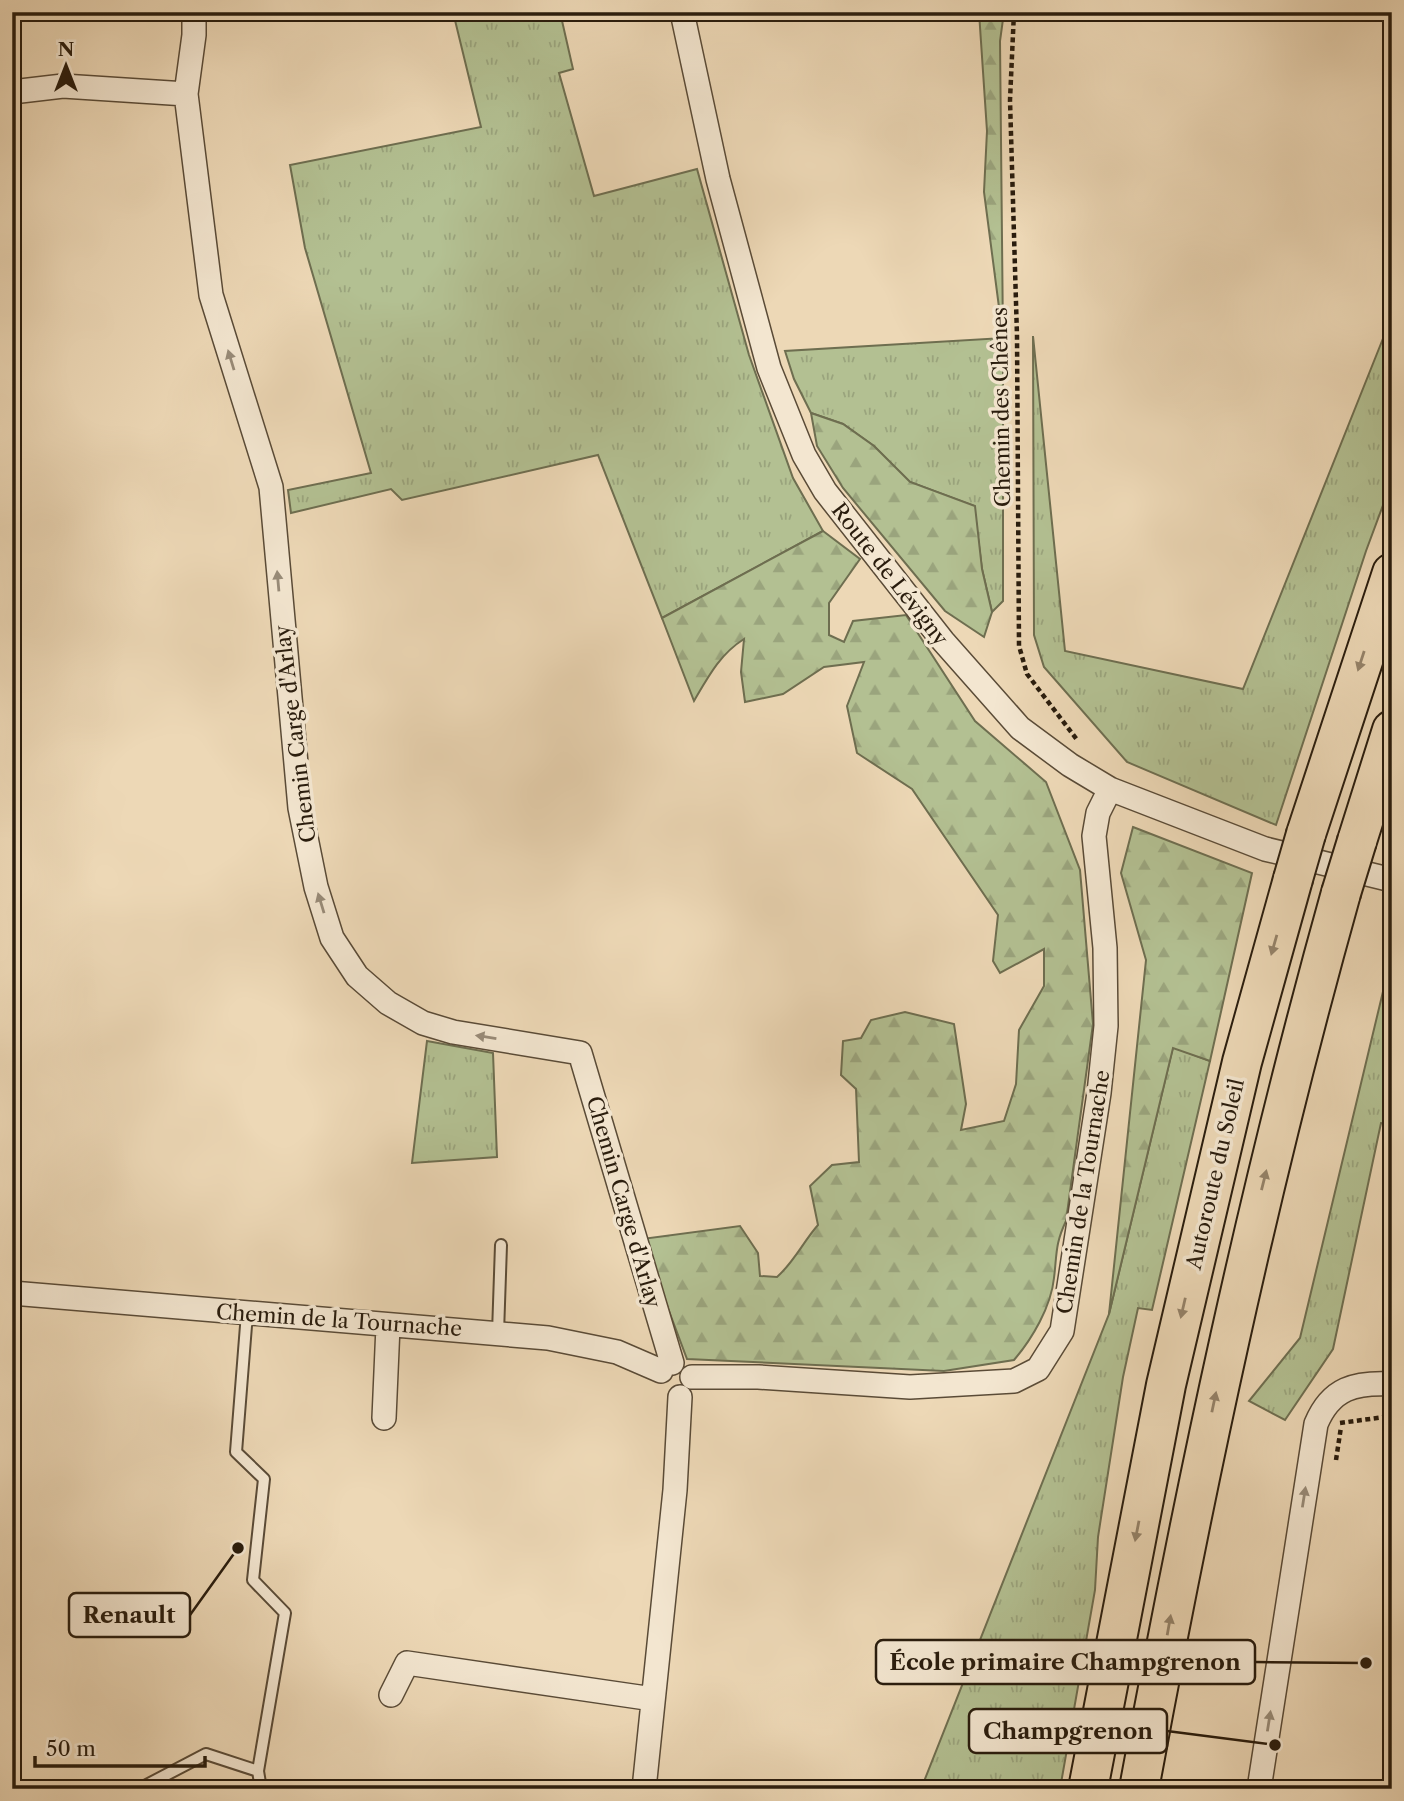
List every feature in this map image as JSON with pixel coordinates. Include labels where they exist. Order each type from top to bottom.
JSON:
[{"type":"highway","name":"Autoroute du Soleil","points":[[1088,1789],[1166,1385],[1242,1062],[1306,834],[1392,573]]},
{"type":"highway","points":[[1139,1789],[1181,1560],[1247,1250],[1293,1062],[1356,841],[1392,730]]},
{"type":"street","name":"Chemin Carge d'Arlay","points":[[194,12],[194,35],[186,94],[211,295],[271,487],[300,808],[317,887],[332,939],[357,976],[388,1003],[423,1023],[453,1032],[580,1053],[666,1367]]},
{"type":"street","name":"Route de Lévigny","points":[[682,12],[709,149],[769,368],[804,455],[825,491],[943,641],[1020,729],[1102,785],[1265,849],[1392,880]]},
{"type":"street","points":[[12,92],[63,86],[186,94]]},
{"type":"street","name":"Chemin de la Tournache","points":[[692,1377],[758,1377],[910,1387],[1014,1381],[1038,1369],[1062,1331],[1099,1093],[1106,1026],[1105,948],[1094,835],[1102,785]]},
{"type":"street","name":"Chemin de la Tournache","points":[[12,1293],[548,1338],[617,1352],[666,1367]]},
{"type":"street","points":[[384,1418],[388,1326]]},
{"type":"street","points":[[644,1789],[675,1490],[680,1397],[690,1389],[692,1377],[685,1366],[666,1367],[659,1384],[662,1391],[680,1397]]},
{"type":"street","points":[[1259,1789],[1316,1424],[1323,1406],[1335,1394],[1374,1383],[1392,1384]]},
{"type":"street","points":[[391,1695],[407,1663],[653,1699]]},
{"type":"lane","points":[[498,1333],[501,1245]]},
{"type":"lane","points":[[247,1313],[236,1452],[264,1479],[253,1580],[285,1613],[258,1771],[261,1789]]},
{"type":"lane","points":[[139,1789],[206,1754],[258,1771]]},
{"type":"path","name":"Chemin des Chênes","points":[[1014,12],[1010,100],[1017,336],[1019,646],[1027,674],[1082,746],[1102,785]]},
{"type":"path","points":[[1329,1426],[1392,1416]]},
{"type":"green space","points":[[453,12],[560,12],[573,69],[559,73],[594,196],[697,169],[749,355],[793,478],[823,531],[662,618],[598,455],[402,500],[391,489],[291,513],[288,490],[371,473],[305,248],[290,165],[481,127]]},
{"type":"green space","points":[[979,12],[1004,12],[1000,41],[1003,338],[984,192],[987,131]]},
{"type":"green space","points":[[1392,316],[1392,481],[1366,551],[1276,825],[1127,762],[1044,667],[1034,635],[1033,336],[1065,651],[1243,689]]},
{"type":"green space","points":[[1003,338],[1003,601],[992,612],[982,569],[974,506],[910,482],[874,446],[843,424],[811,413],[794,379],[785,351]]},
{"type":"green space","points":[[811,413],[843,424],[874,446],[910,482],[975,506],[982,569],[992,612],[984,637],[945,611],[843,488],[817,446]]},
{"type":"green space","points":[[823,531],[860,559],[829,603],[829,635],[844,642],[853,621],[906,615],[975,721],[1046,782],[1080,870],[1093,1024],[1066,1221],[1058,1243],[1052,1289],[1040,1322],[1014,1360],[944,1371],[687,1359],[642,1239],[740,1226],[758,1253],[760,1276],[777,1277],[818,1225],[810,1186],[832,1165],[859,1162],[856,1089],[841,1075],[843,1041],[861,1038],[871,1020],[905,1012],[954,1024],[966,1104],[961,1130],[1004,1121],[1016,1084],[1019,1030],[1044,986],[1044,949],[1000,973],[993,961],[998,915],[912,789],[857,753],[847,706],[864,662],[824,667],[783,694],[745,702],[741,672],[744,639],[721,659],[694,701],[662,618]]},
{"type":"green space","points":[[1133,827],[1252,873],[1210,1061],[1173,1048],[1109,1314],[1146,960],[1121,873]]},
{"type":"green space","points":[[1392,954],[1392,1124],[1381,1123],[1333,1349],[1285,1420],[1249,1401],[1300,1338]]},
{"type":"green space","points":[[427,1041],[493,1053],[497,1157],[412,1163]]},
{"type":"green space","points":[[1173,1047],[1210,1061],[1152,1310],[1138,1308],[1123,1377],[1098,1537],[1095,1590],[1060,1789],[921,1789],[1109,1314]]},
{"type":"place","name":"Renault","points":[[238,1548]]},
{"type":"place","name":"École primaire Champgrenon","points":[[1366,1663]]},
{"type":"place","name":"Champgrenon","points":[[1275,1745]]}]
